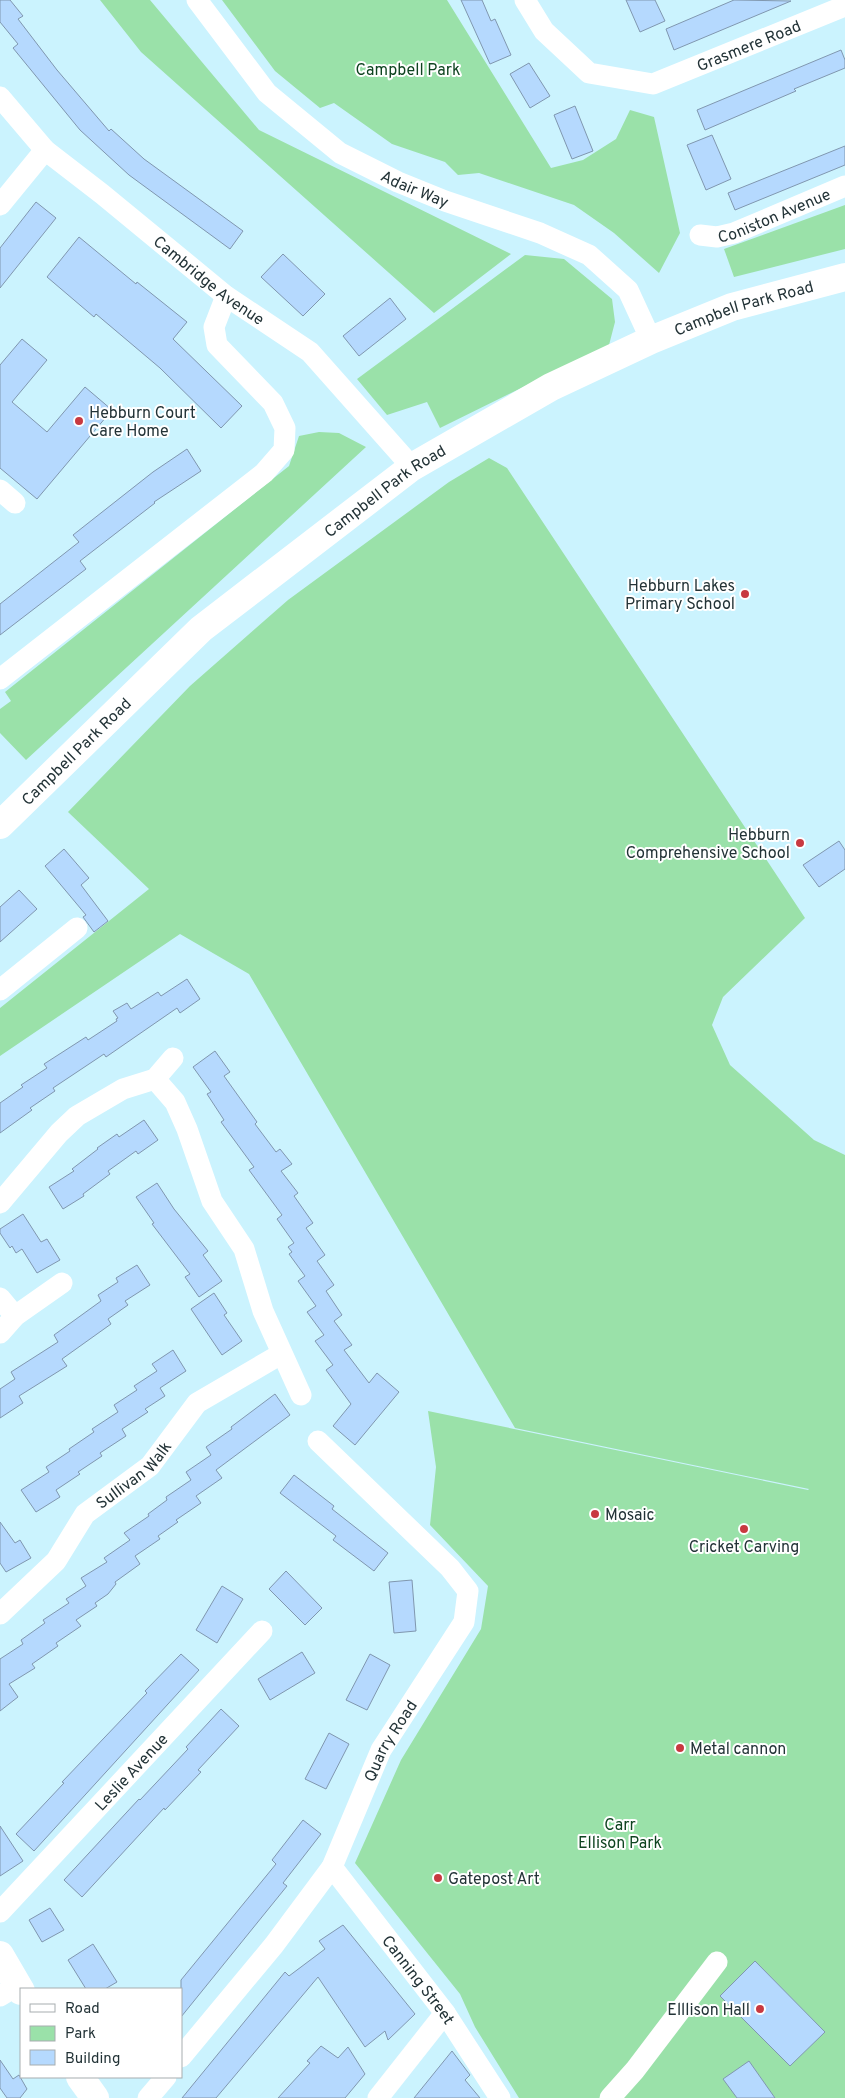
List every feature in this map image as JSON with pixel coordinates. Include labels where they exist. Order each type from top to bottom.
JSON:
[{"type":"street","name":"Adair Way","points":[[198,0],[267,93],[340,154],[438,198],[468,210],[540,233],[589,255],[628,290],[651,340]]},
{"type":"street","name":"Grasmere Road","points":[[525,0],[544,31],[589,73],[652,84],[845,6]]},
{"type":"street","name":"Cambridge Avenue","points":[[0,97],[45,150],[102,194],[226,296],[310,352],[412,467]]},
{"type":"street","points":[[0,205],[45,150]]},
{"type":"street","name":"Coniston Avenue","points":[[700,235],[717,237],[734,233],[845,186]]},
{"type":"street","name":"Campbell Park Road","points":[[0,825],[201,630],[412,467],[551,387],[651,340],[732,307],[845,277]]},
{"type":"street","points":[[0,679],[264,473],[284,450],[285,428],[273,403],[217,345],[214,327],[226,296]]},
{"type":"street","points":[[0,990],[77,928]]},
{"type":"street","points":[[0,1203],[59,1133],[77,1116],[123,1089],[155,1079],[173,1058]]},
{"type":"street","points":[[155,1079],[175,1102],[187,1129],[212,1201],[244,1249],[263,1311],[300,1395]]},
{"type":"street","points":[[0,1333],[15,1316],[62,1283]]},
{"type":"street","points":[[0,1298],[15,1316]]},
{"type":"street","name":"Sullivan Walk","points":[[0,1614],[56,1561],[85,1514],[150,1466],[197,1403],[281,1354]]},
{"type":"street","name":"Quarry Road","points":[[182,2057],[274,1945],[332,1867],[381,1750],[464,1622],[468,1591],[450,1568],[318,1441]]},
{"type":"street","name":"Leslie Avenue","points":[[0,1912],[262,1631]]},
{"type":"street","name":"Canning Street","points":[[332,1867],[445,2014],[500,2098]]},
{"type":"street","points":[[0,1955],[13,1991]]},
{"type":"street","points":[[610,2098],[635,2070],[717,1962]]},
{"type":"street","points":[[378,2098],[445,2014]]},
{"type":"street","points":[[81,2078],[95,2098]]},
{"type":"street","points":[[148,2098],[165,2078]]},
{"type":"green space","points":[[100,0],[150,0],[259,130],[511,254],[434,313],[141,52]]},
{"type":"green space","name":"Campbell Park","points":[[222,0],[447,0],[551,168],[583,160],[616,139],[630,110],[654,117],[680,233],[659,273],[614,233],[574,205],[479,173],[458,175],[445,162],[392,144],[334,103],[320,108],[275,71]]},
{"type":"green space","points":[[845,205],[845,249],[734,277],[724,249]]},
{"type":"green space","points":[[525,255],[564,259],[612,299],[615,322],[609,345],[440,428],[427,402],[387,415],[357,379]]},
{"type":"green space","points":[[319,432],[339,433],[366,447],[26,760],[0,733],[0,709],[11,701],[5,692],[289,466],[299,436]]},
{"type":"green space","name":"Carr Ellison Park","points":[[489,458],[507,468],[805,918],[723,997],[712,1025],[730,1065],[814,1140],[845,1155],[845,2098],[519,2098],[475,2027],[460,1994],[355,1863],[401,1760],[481,1629],[488,1586],[430,1525],[436,1467],[428,1411],[809,1489],[515,1428],[249,974],[180,934],[0,1056],[0,1008],[149,889],[68,812],[190,686],[288,600],[449,482]]},
{"type":"building","points":[[0,0],[10,0],[23,16],[18,19],[57,70],[109,131],[111,129],[144,159],[243,231],[230,249],[129,175],[80,130],[13,48],[18,44],[0,22]]},
{"type":"building","points":[[461,0],[482,0],[491,21],[495,19],[511,55],[490,64]]},
{"type":"building","points":[[626,0],[655,0],[665,21],[640,32]]},
{"type":"building","points":[[734,0],[791,1],[674,50],[666,29]]},
{"type":"building","points":[[841,50],[845,60],[845,68],[705,130],[697,110]]},
{"type":"building","points":[[529,63],[550,96],[530,108],[510,74]]},
{"type":"building","points":[[575,106],[593,151],[572,159],[554,115]]},
{"type":"building","points":[[712,135],[731,179],[706,190],[687,145]]},
{"type":"building","points":[[845,146],[845,165],[735,210],[728,193]]},
{"type":"building","points":[[36,202],[56,218],[0,288],[0,248]]},
{"type":"building","points":[[79,237],[136,284],[137,282],[187,322],[173,339],[242,406],[221,428],[160,368],[96,314],[94,317],[47,277]]},
{"type":"building","points":[[283,254],[325,294],[303,316],[261,277]]},
{"type":"building","points":[[390,298],[406,319],[359,356],[343,336]]},
{"type":"building","name":"Hebburn Court Care Home","points":[[22,339],[47,360],[12,402],[47,432],[85,387],[112,410],[37,499],[0,468],[0,365]]},
{"type":"building","points":[[187,449],[201,471],[154,502],[80,561],[86,569],[0,635],[0,604],[79,542],[73,535],[153,472]]},
{"type":"building","points":[[839,841],[845,850],[845,869],[819,887],[803,865]]},
{"type":"building","points":[[64,849],[89,878],[81,885],[108,921],[94,932],[83,917],[86,915],[45,866]]},
{"type":"building","points":[[19,890],[37,909],[0,942],[0,907]]},
{"type":"building","points":[[187,979],[200,999],[180,1013],[177,1008],[106,1057],[104,1054],[53,1088],[55,1091],[30,1108],[32,1110],[0,1133],[0,1103],[23,1087],[21,1085],[47,1068],[44,1064],[86,1037],[88,1040],[117,1021],[116,1019],[118,1018],[113,1011],[127,1003],[131,1009],[158,992],[161,996]]},
{"type":"building","points":[[215,1051],[230,1072],[224,1076],[257,1122],[255,1124],[276,1152],[280,1149],[292,1164],[281,1171],[298,1193],[294,1196],[313,1223],[306,1228],[325,1255],[317,1261],[334,1285],[326,1291],[342,1315],[334,1321],[352,1345],[344,1350],[369,1383],[377,1373],[399,1392],[355,1445],[333,1426],[351,1404],[326,1370],[333,1365],[315,1341],[324,1335],[307,1312],[316,1306],[298,1281],[305,1276],[289,1254],[292,1252],[288,1247],[294,1243],[277,1219],[282,1215],[249,1170],[254,1167],[221,1122],[224,1120],[207,1094],[211,1092],[193,1067]]},
{"type":"building","points":[[144,1120],[158,1140],[138,1154],[136,1151],[108,1171],[110,1174],[83,1194],[84,1196],[63,1209],[49,1187],[74,1171],[72,1169],[97,1148],[117,1134],[119,1137]]},
{"type":"building","points":[[157,1183],[174,1209],[208,1251],[203,1255],[222,1281],[199,1297],[185,1277],[190,1274],[152,1224],[154,1223],[136,1197]]},
{"type":"building","points":[[23,1214],[41,1242],[47,1239],[60,1260],[37,1273],[22,1249],[16,1253],[12,1246],[10,1248],[0,1233],[0,1229]]},
{"type":"building","points":[[137,1265],[150,1285],[125,1301],[128,1305],[108,1319],[111,1324],[62,1359],[67,1366],[19,1396],[23,1403],[0,1418],[0,1389],[15,1379],[11,1372],[58,1342],[54,1335],[101,1301],[98,1295],[118,1282],[116,1278]]},
{"type":"building","points":[[214,1293],[227,1313],[224,1315],[242,1341],[222,1355],[191,1309]]},
{"type":"building","points":[[173,1350],[186,1371],[160,1388],[165,1396],[145,1409],[148,1412],[122,1429],[126,1436],[100,1453],[102,1456],[56,1490],[60,1497],[36,1512],[21,1490],[49,1472],[46,1467],[94,1432],[92,1429],[118,1412],[114,1405],[137,1390],[134,1386],[157,1371],[152,1364]]},
{"type":"building","points":[[275,1394],[290,1415],[216,1470],[222,1478],[196,1496],[201,1503],[176,1520],[178,1522],[158,1536],[160,1539],[135,1556],[140,1564],[115,1582],[116,1584],[108,1594],[95,1603],[97,1606],[76,1620],[81,1626],[56,1643],[58,1646],[32,1664],[35,1668],[9,1684],[18,1697],[0,1711],[0,1659],[23,1644],[21,1640],[45,1623],[43,1620],[69,1603],[66,1599],[86,1586],[81,1578],[107,1562],[104,1558],[130,1540],[124,1533],[149,1516],[148,1514],[167,1500],[166,1497],[191,1480],[186,1472],[211,1455],[206,1447],[232,1429],[231,1427]]},
{"type":"building","points":[[294,1475],[334,1506],[332,1509],[388,1553],[374,1571],[333,1540],[336,1536],[280,1493]]},
{"type":"building","points":[[0,1522],[15,1543],[20,1540],[31,1558],[6,1572],[0,1563]]},
{"type":"building","points":[[286,1571],[322,1608],[305,1625],[269,1589]]},
{"type":"building","points":[[412,1580],[416,1631],[394,1633],[389,1582]]},
{"type":"building","points":[[222,1586],[243,1599],[217,1643],[196,1630]]},
{"type":"building","points":[[302,1652],[315,1673],[270,1700],[258,1679]]},
{"type":"building","points":[[181,1654],[199,1670],[34,1851],[16,1834],[64,1783],[62,1782],[147,1693],[145,1691]]},
{"type":"building","points":[[370,1654],[390,1665],[367,1710],[346,1700]]},
{"type":"building","points":[[221,1709],[239,1726],[198,1770],[201,1772],[165,1810],[164,1808],[82,1897],[64,1880],[188,1749],[186,1747]]},
{"type":"building","points":[[329,1733],[349,1744],[326,1789],[305,1779]]},
{"type":"building","points":[[303,1820],[321,1834],[283,1883],[287,1886],[182,2016],[181,1980],[276,1864],[272,1860]]},
{"type":"building","points":[[0,1826],[23,1861],[0,1876]]},
{"type":"building","points":[[50,1908],[64,1930],[42,1942],[29,1920]]},
{"type":"building","points":[[343,1925],[415,2014],[388,2040],[385,2031],[365,2047],[318,1977],[216,2098],[182,2098],[285,1972],[289,1976],[325,1949],[319,1941]]},
{"type":"building","points":[[93,1944],[117,1982],[107,1988],[85,1988],[68,1960]]},
{"type":"building","name":"Elllison Hall","points":[[755,1961],[825,2032],[790,2066],[720,1996]]},
{"type":"building","points":[[321,2046],[338,2058],[348,2047],[365,2074],[345,2098],[278,2098],[310,2063],[307,2061]]},
{"type":"building","points":[[452,2051],[470,2075],[465,2080],[480,2098],[414,2098]]},
{"type":"building","points":[[0,2060],[13,2079],[19,2075],[27,2089],[20,2098],[7,2098],[0,2088]]},
{"type":"building","points":[[749,2061],[775,2098],[737,2098],[723,2079]]},
{"type":"place","name":"Hebburn Court Care Home","points":[[79,421]]},
{"type":"place","name":"Hebburn Lakes Primary School","points":[[745,594]]},
{"type":"place","name":"Hebburn Comprehensive School","points":[[800,843]]},
{"type":"place","name":"Mosaic","points":[[595,1514]]},
{"type":"place","name":"Cricket Carving","points":[[744,1529]]},
{"type":"place","name":"Metal cannon","points":[[680,1748]]},
{"type":"place","name":"Gatepost Art","points":[[438,1878]]},
{"type":"place","name":"Elllison Hall","points":[[760,2009]]}]
